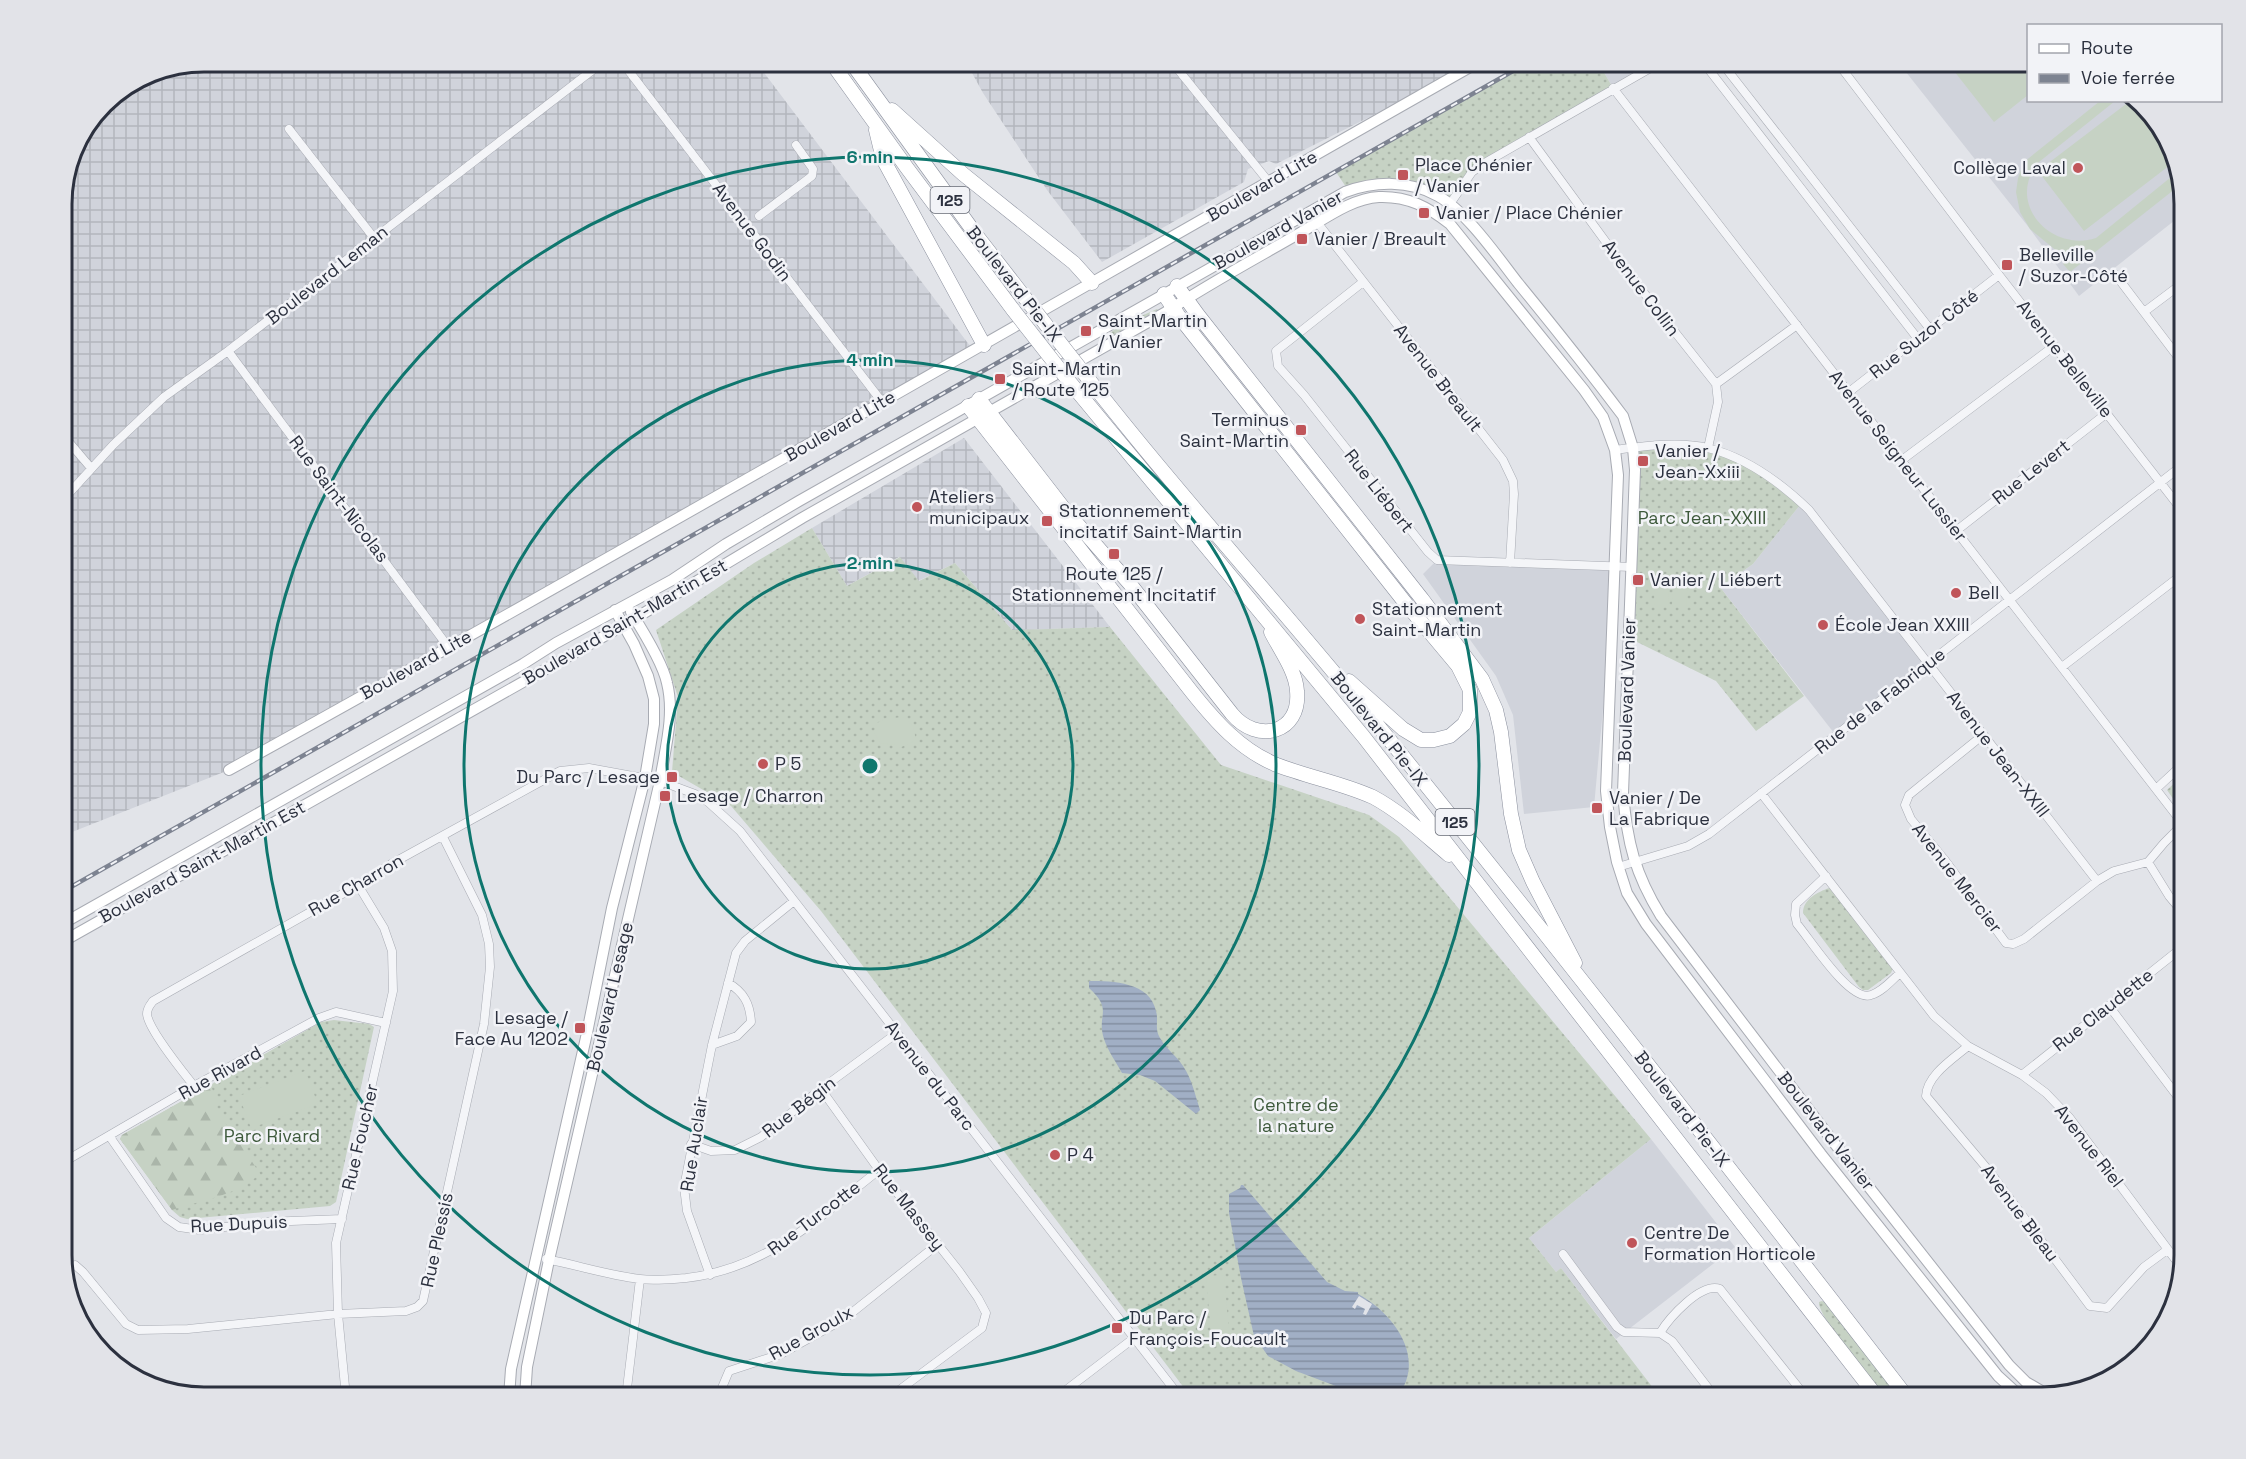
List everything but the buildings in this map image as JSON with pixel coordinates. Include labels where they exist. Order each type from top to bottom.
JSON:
[{"type":"highway","name":"Boulevard Pie-IX","points":[[838,72],[1014,311],[1068,380],[1316,677],[1868,1387]]},
{"type":"highway","name":"Boulevard Pie-IX","points":[[858,72],[977,236],[1143,448],[1398,751],[1588,989],[1898,1387]]},
{"type":"highway","points":[[874,94],[963,174],[1074,263],[1092,283]]},
{"type":"highway","points":[[874,122],[883,159],[984,345]]},
{"type":"highway","points":[[1177,286],[1482,679],[1496,710],[1502,732],[1511,814],[1519,850],[1588,989]]},
{"type":"highway","points":[[1164,294],[1366,554],[1458,666],[1470,690],[1469,716],[1450,736],[1434,740],[1415,738],[1320,656]]},
{"type":"highway","points":[[974,403],[1198,700],[1226,731],[1249,750],[1275,764],[1362,793],[1386,804],[1469,872]]},
{"type":"highway","points":[[982,416],[1130,584],[1236,719],[1249,729],[1264,732],[1279,728],[1287,722],[1295,709],[1298,695],[1292,674],[1260,612]]},
{"type":"street","name":"Boulevard Leman","points":[[72,490],[164,397],[228,351],[590,72]]},
{"type":"street","name":"Avenue Godin","points":[[630,72],[882,402]]},
{"type":"street","points":[[1180,72],[1268,182]]},
{"type":"street","name":"Boulevard Lite","points":[[229,770],[984,345],[1461,72]]},
{"type":"street","points":[[1441,217],[1472,172],[1483,164],[1643,72]]},
{"type":"street","points":[[1711,72],[1918,339]]},
{"type":"street","points":[[1730,72],[1930,328]]},
{"type":"street","name":"Avenue Belleville","points":[[1845,72],[1998,275],[2174,500]]},
{"type":"street","name":"Avenue Seigneur Lussier","points":[[1613,88],[2174,811]]},
{"type":"street","points":[[289,129],[374,238]]},
{"type":"street","name":"Avenue Collin","points":[[1530,137],[1633,279],[1716,384]]},
{"type":"street","points":[[759,216],[812,176],[813,168],[796,145]]},
{"type":"street","name":"Boulevard Vanier","points":[[1177,286],[1345,192],[1380,183],[1416,187],[1450,204],[1498,256],[1607,394],[1623,416],[1633,448],[1635,470],[1623,793],[1626,827],[1645,890],[1661,916],[2009,1365],[2035,1387]]},
{"type":"street","name":"Boulevard Vanier","points":[[1186,299],[1353,205],[1377,197],[1407,199],[1429,208],[1450,224],[1584,390],[1603,417],[1615,450],[1618,475],[1606,791],[1618,867],[1627,893],[1653,933],[1829,1163],[1998,1376],[2010,1387]]},
{"type":"street","name":"Avenue Breault","points":[[1309,212],[1503,460],[1513,481],[1514,494],[1510,562]]},
{"type":"street","points":[[1842,242],[1855,232]]},
{"type":"street","points":[[2115,274],[2174,352]]},
{"type":"street","name":"Rue Suzor Côté","points":[[1849,392],[1998,275]]},
{"type":"street","name":"Rue Liébert","points":[[1363,282],[1276,351],[1278,366],[1304,395],[1428,552],[1437,560],[1632,567]]},
{"type":"street","name":"Boulevard Saint-Martin Est","points":[[72,918],[615,610],[672,580],[726,544],[799,501],[1177,286]]},
{"type":"street","points":[[2144,312],[2174,290]]},
{"type":"street","name":"Boulevard Saint-Martin Est","points":[[72,936],[624,625],[802,518],[1186,299]]},
{"type":"street","points":[[1707,448],[1718,402],[1716,384],[1797,325]]},
{"type":"street","points":[[1902,460],[2054,346]]},
{"type":"street","name":"Rue Saint-Nicolas","points":[[228,351],[449,648]]},
{"type":"street","name":"Rue Levert","points":[[1956,531],[2107,412]]},
{"type":"street","name":"Avenue Jean-XXIII","points":[[1615,450],[1682,445],[1707,448],[1748,462],[1789,491],[1803,504],[2097,881]]},
{"type":"street","points":[[72,446],[91,468]]},
{"type":"street","name":"Rue de la Fabrique","points":[[1618,867],[1688,846],[1709,834],[2174,473]]},
{"type":"street","points":[[2062,667],[2174,584]]},
{"type":"street","name":"Boulevard Lesage","points":[[526,1387],[527,1367],[549,1260],[660,780],[669,729],[670,697],[667,680],[626,604]]},
{"type":"street","name":"Boulevard Lesage","points":[[510,1387],[511,1369],[587,1033],[612,908],[645,778],[654,724],[654,699],[648,676],[615,610]]},
{"type":"street","name":"Avenue Mercier","points":[[1983,735],[1909,795],[1905,805],[1911,819],[1944,859],[2006,943],[2013,944],[2024,939],[2097,881]]},
{"type":"street","name":"Rue Charron","points":[[194,1086],[170,1054],[147,1017],[147,1009],[153,1001],[391,864],[560,771],[589,768],[660,780]]},
{"type":"street","points":[[2156,789],[2174,772]]},
{"type":"street","name":"Avenue du Parc","points":[[660,780],[695,794],[714,806],[741,831],[1172,1387]]},
{"type":"street","name":"Avenue Riel","points":[[1761,793],[1934,1016],[1968,1046],[2022,1075],[2046,1093],[2069,1118],[2174,1258]]},
{"type":"street","points":[[2097,881],[2121,868],[2148,862],[2174,834]]},
{"type":"street","name":"Rue Plessis","points":[[72,1266],[75,1265],[83,1272],[126,1324],[138,1330],[188,1329],[338,1314],[406,1311],[417,1307],[423,1301],[483,1024],[490,967],[489,944],[482,915],[443,837]]},
{"type":"street","points":[[2148,862],[2174,902]]},
{"type":"street","points":[[1826,876],[1796,904],[1797,924],[1848,988],[1862,996],[1870,996],[1879,991],[1900,973]]},
{"type":"street","name":"Rue Foucher","points":[[345,1387],[338,1314],[336,1243],[393,991],[392,951],[384,928],[358,885]]},
{"type":"street","name":"Rue Auclair","points":[[710,1275],[687,1211],[684,1187],[712,1045],[736,953],[745,940],[794,901]]},
{"type":"street","name":"Rue Claudette","points":[[2022,1075],[2174,954]]},
{"type":"street","points":[[712,1045],[737,1036],[751,1022],[750,1007],[738,989],[728,983]]},
{"type":"street","points":[[2109,1006],[2174,1092]]},
{"type":"street","name":"Rue Rivard","points":[[72,1158],[194,1086],[319,1018],[336,1012],[386,1023]]},
{"type":"street","name":"Rue Bégin","points":[[691,1144],[711,1151],[735,1150],[761,1137],[897,1033]]},
{"type":"street","name":"Avenue Bleau","points":[[1968,1046],[1926,1087],[1926,1096],[1990,1172],[2090,1306],[2107,1308],[2144,1267],[2167,1250]]},
{"type":"street","name":"Rue Massey","points":[[821,1089],[879,1170],[978,1298],[986,1313],[982,1328],[904,1387]]},
{"type":"street","name":"Rue Dupuis","points":[[110,1137],[166,1218],[179,1227],[200,1230],[266,1222],[342,1219]]},
{"type":"street","name":"Rue Turcotte","points":[[537,1257],[640,1279],[710,1275],[761,1257],[788,1241],[879,1170]]},
{"type":"street","name":"Rue Groulx","points":[[721,1387],[729,1371],[781,1354],[844,1319],[938,1244]]},
{"type":"street","points":[[1563,1254],[1617,1327],[1624,1332],[1659,1333],[1672,1341],[1707,1387]]},
{"type":"street","points":[[627,1387],[640,1279]]},
{"type":"street","points":[[1659,1333],[1669,1318],[1703,1291],[1715,1287],[1724,1293],[1797,1387]]},
{"type":"street","points":[[1071,1387],[1134,1338]]},
{"type":"shaded area","points":[[195,72],[764,72],[970,346],[229,770],[72,832],[72,195],[76,169],[82,153],[99,123],[130,94],[169,76]]},
{"type":"shaded area","points":[[971,72],[1459,72],[1276,164],[1269,161],[1248,169],[1244,182],[1102,262],[1047,190]]},
{"type":"shaded area","points":[[1604,72],[1643,72],[1613,88]]},
{"type":"shaded area","name":"Collège Laval","points":[[1906,72],[2027,72],[2027,102],[2125,102],[2152,130],[2170,169],[2174,221],[2079,296],[2027,225]]},
{"type":"shaded area","points":[[964,438],[1110,627],[1012,630],[955,563],[918,581],[899,557],[847,586],[812,528]]},
{"type":"shaded area","name":"École Jean XXIII","points":[[1800,505],[1927,664],[1834,733],[1720,587],[1753,564]]},
{"type":"shaded area","points":[[1437,560],[1616,566],[1594,807],[1524,814],[1513,715],[1496,676],[1423,574]]},
{"type":"shaded area","name":"Centre De Formation Horticole","points":[[1651,1139],[1735,1247],[1616,1339],[1561,1268],[1556,1272],[1529,1238]]},
{"type":"green space","points":[[1512,72],[1604,72],[1613,88],[1474,167],[1452,203],[1416,187],[1348,190],[1336,172]]},
{"type":"green space","points":[[1955,72],[2027,72],[2027,96],[1994,122]]},
{"type":"green space","points":[[2099,102],[2114,102],[2039,162],[2030,177],[2027,192],[2030,207],[2037,220],[2048,231],[2062,238],[2079,241],[2096,238],[2171,177],[2173,190],[2070,272],[2063,264],[2076,253],[2058,252],[2030,229],[2020,212],[2016,192],[2024,162]]},
{"type":"green space","points":[[2127,103],[2152,130],[2169,166],[2084,231],[2038,171]]},
{"type":"green space","points":[[1157,309],[1110,337],[1108,334],[1123,324]]},
{"type":"green space","name":"Parc Jean-XXIII","points":[[1677,446],[1708,449],[1747,463],[1800,505],[1753,564],[1720,587],[1804,696],[1756,731],[1716,681],[1635,641],[1638,448]]},
{"type":"green space","name":"Centre de la nature","points":[[812,528],[847,586],[900,557],[919,581],[955,563],[1012,630],[1110,627],[1221,765],[1369,815],[1399,837],[1651,1139],[1529,1238],[1556,1272],[1561,1268],[1652,1387],[1183,1387],[821,911],[731,806],[672,772],[678,697],[656,630],[754,563]]},
{"type":"green space","points":[[1655,574],[1669,575],[1668,605],[1654,605]]},
{"type":"green space","points":[[1674,575],[1688,576],[1686,606],[1672,606]]},
{"type":"green space","points":[[890,716],[904,717],[907,720],[914,730],[915,741],[899,748],[895,745],[880,743],[874,732],[877,723]]},
{"type":"green space","points":[[2174,783],[2174,800],[2167,790]]},
{"type":"green space","points":[[1829,888],[1834,890],[1893,968],[1891,973],[1868,990],[1859,987],[1803,913],[1808,900]]},
{"type":"green space","name":"Parc Rivard","points":[[334,1020],[369,1024],[374,1027],[336,1202],[330,1206],[187,1219],[180,1217],[172,1210],[120,1139],[122,1135],[321,1022]]},
{"type":"green space","points":[[305,1071],[318,1104],[251,1128],[239,1096]]},
{"type":"green space","points":[[211,1085],[215,1097],[215,1111],[232,1131],[260,1174],[240,1188],[172,1210],[120,1139],[122,1135]]},
{"type":"green space","points":[[1224,1275],[1229,1332],[1211,1333],[1206,1276]]},
{"type":"green space","points":[[1819,1302],[1826,1303],[1892,1387],[1877,1387],[1827,1321]]},
{"type":"water","points":[[1089,981],[1129,985],[1146,994],[1152,1001],[1157,1015],[1158,1034],[1165,1046],[1181,1062],[1191,1082],[1200,1110],[1196,1114],[1155,1081],[1140,1075],[1122,1073],[1104,1039],[1103,1008],[1101,1002],[1089,988]]},
{"type":"water","points":[[1243,1185],[1327,1282],[1345,1291],[1358,1292],[1395,1325],[1408,1353],[1409,1368],[1402,1387],[1338,1387],[1296,1371],[1268,1356],[1254,1336],[1229,1213],[1229,1194]]},
{"type":"pier","points":[[1359,1296],[1372,1304],[1366,1315],[1363,1314],[1365,1309],[1357,1305],[1355,1309],[1352,1307]]},
{"type":"railway","points":[[72,886],[1511,72]]},
{"type":"place","name":"Collège Laval","points":[[2078,168]]},
{"type":"place","name":"Place Chénier / Vanier","points":[[1403,175]]},
{"type":"place","name":"Vanier / Place Chénier","points":[[1424,213]]},
{"type":"place","name":"Vanier / Breault","points":[[1302,239]]},
{"type":"place","name":"Belleville / Suzor-Côté","points":[[2007,265]]},
{"type":"place","name":"Saint-Martin / Vanier","points":[[1086,331]]},
{"type":"place","name":"Saint-Martin / Route 125","points":[[1000,379]]},
{"type":"place","name":"Terminus Saint-Martin","points":[[1301,430]]},
{"type":"place","name":"Vanier / Jean-Xxiii","points":[[1643,461]]},
{"type":"place","name":"Ateliers municipaux","points":[[917,507]]},
{"type":"place","name":"Stationnement incitatif Saint-Martin","points":[[1047,521]]},
{"type":"place","name":"Route 125 / Stationnement Incitatif","points":[[1114,554]]},
{"type":"place","name":"Vanier / Liébert","points":[[1638,580]]},
{"type":"place","name":"Bell","points":[[1956,593]]},
{"type":"place","name":"Stationnement Saint-Martin","points":[[1360,619]]},
{"type":"place","name":"École Jean XXIII","points":[[1823,625]]},
{"type":"place","name":"P 5","points":[[763,764]]},
{"type":"place","name":"Du Parc / Lesage","points":[[672,777]]},
{"type":"place","name":"Lesage / Charron","points":[[665,796]]},
{"type":"place","name":"Vanier / De La Fabrique","points":[[1597,808]]},
{"type":"place","name":"Lesage / Face Au 1202","points":[[580,1028]]},
{"type":"place","name":"P 4","points":[[1055,1155]]},
{"type":"place","name":"Centre De Formation Horticole","points":[[1632,1243]]},
{"type":"place","name":"Du Parc / François-Foucault","points":[[1117,1328]]}]
